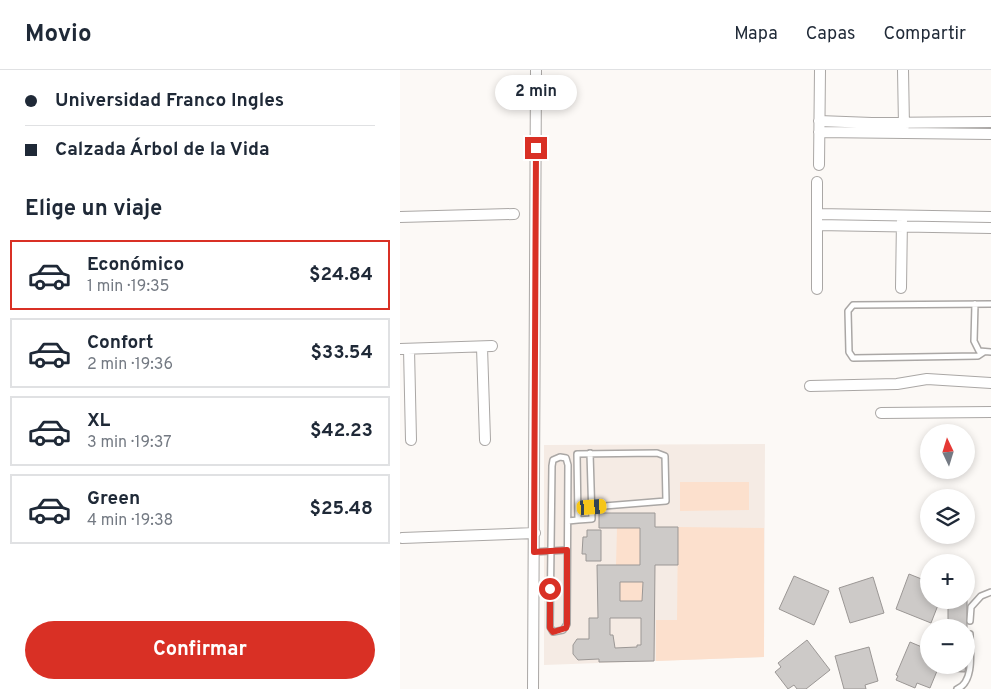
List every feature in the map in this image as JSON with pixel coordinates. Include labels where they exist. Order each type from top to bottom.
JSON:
[{"type":"street","points":[[533,689],[536,70]]},
{"type":"street","points":[[819,165],[820,70]]},
{"type":"street","points":[[903,70],[904,127]]},
{"type":"street","points":[[904,127],[991,122]]},
{"type":"street","points":[[819,127],[847,123],[991,134]]},
{"type":"street","points":[[817,182],[817,289]]},
{"type":"street","points":[[400,217],[514,214]]},
{"type":"street","points":[[817,214],[991,228]]},
{"type":"street","points":[[817,225],[991,217]]},
{"type":"street","points":[[901,288],[902,221]]},
{"type":"street","points":[[410,440],[404,349],[487,347],[485,440]]},
{"type":"street","points":[[810,386],[897,384],[927,379],[991,383]]},
{"type":"street","points":[[881,413],[991,412]]},
{"type":"street","points":[[402,538],[535,533]]},
{"type":"lane","points":[[975,304],[974,341],[976,348],[984,352],[991,352]]},
{"type":"lane","points":[[984,352],[978,356],[853,358],[849,352],[848,311],[853,305],[991,304]]},
{"type":"lane","points":[[578,520],[576,456],[578,453],[663,454],[667,468],[666,501],[592,507]]},
{"type":"lane","points":[[568,521],[592,520],[590,453]]},
{"type":"lane","points":[[557,457],[566,458],[568,465],[567,550],[567,624],[563,630],[552,632],[550,626],[553,463],[557,457]]},
{"type":"lane","points":[[534,552],[567,550]]},
{"type":"lane","points":[[970,619],[971,607],[981,596],[991,592]]},
{"type":"lane","points":[[957,689],[963,687],[969,674]]},
{"type":"shaded area","points":[[765,444],[764,657],[544,665],[544,445]]},
{"type":"shaded area","points":[[680,482],[749,482],[749,510],[680,511]]},
{"type":"shaded area","points":[[678,527],[764,528],[764,657],[656,661],[656,620],[677,620]]},
{"type":"shaded area","points":[[617,528],[640,528],[640,565],[616,565]]},
{"type":"shaded area","points":[[620,582],[643,582],[642,601],[620,601]]},
{"type":"building","points":[[599,513],[655,513],[655,527],[678,527],[678,565],[655,565],[654,661],[599,662],[599,659],[578,660],[573,654],[573,645],[577,639],[589,639],[589,618],[598,618],[597,565],[640,565],[640,528],[599,528]],"holes":[[[620,582],[643,582],[642,601],[620,601]],[[610,618],[641,618],[641,645],[637,645],[637,647],[615,648],[613,635],[610,635]]]},
{"type":"building","points":[[587,530],[601,530],[601,561],[586,561],[586,554],[582,554],[583,537],[587,537]]},
{"type":"building","points":[[909,574],[920,578],[920,609],[936,609],[933,619],[921,619],[896,609]]},
{"type":"building","points":[[794,576],[829,591],[814,625],[779,609]]},
{"type":"building","points":[[873,577],[884,613],[850,623],[839,588]]},
{"type":"building","points":[[948,609],[967,609],[967,619],[948,619]]},
{"type":"building","points":[[807,640],[830,670],[806,689],[797,689],[794,685],[788,689],[775,672],[781,667],[778,663]]},
{"type":"building","points":[[910,642],[920,646],[920,674],[936,674],[930,688],[917,683],[915,688],[896,680],[898,676],[896,675]]},
{"type":"building","points":[[869,647],[878,681],[865,685],[866,689],[844,689],[835,656]]},
{"type":"route","points":[[536,148],[534,552],[567,550],[567,624],[566,628],[560,632],[553,632],[550,628],[550,589]]}]
